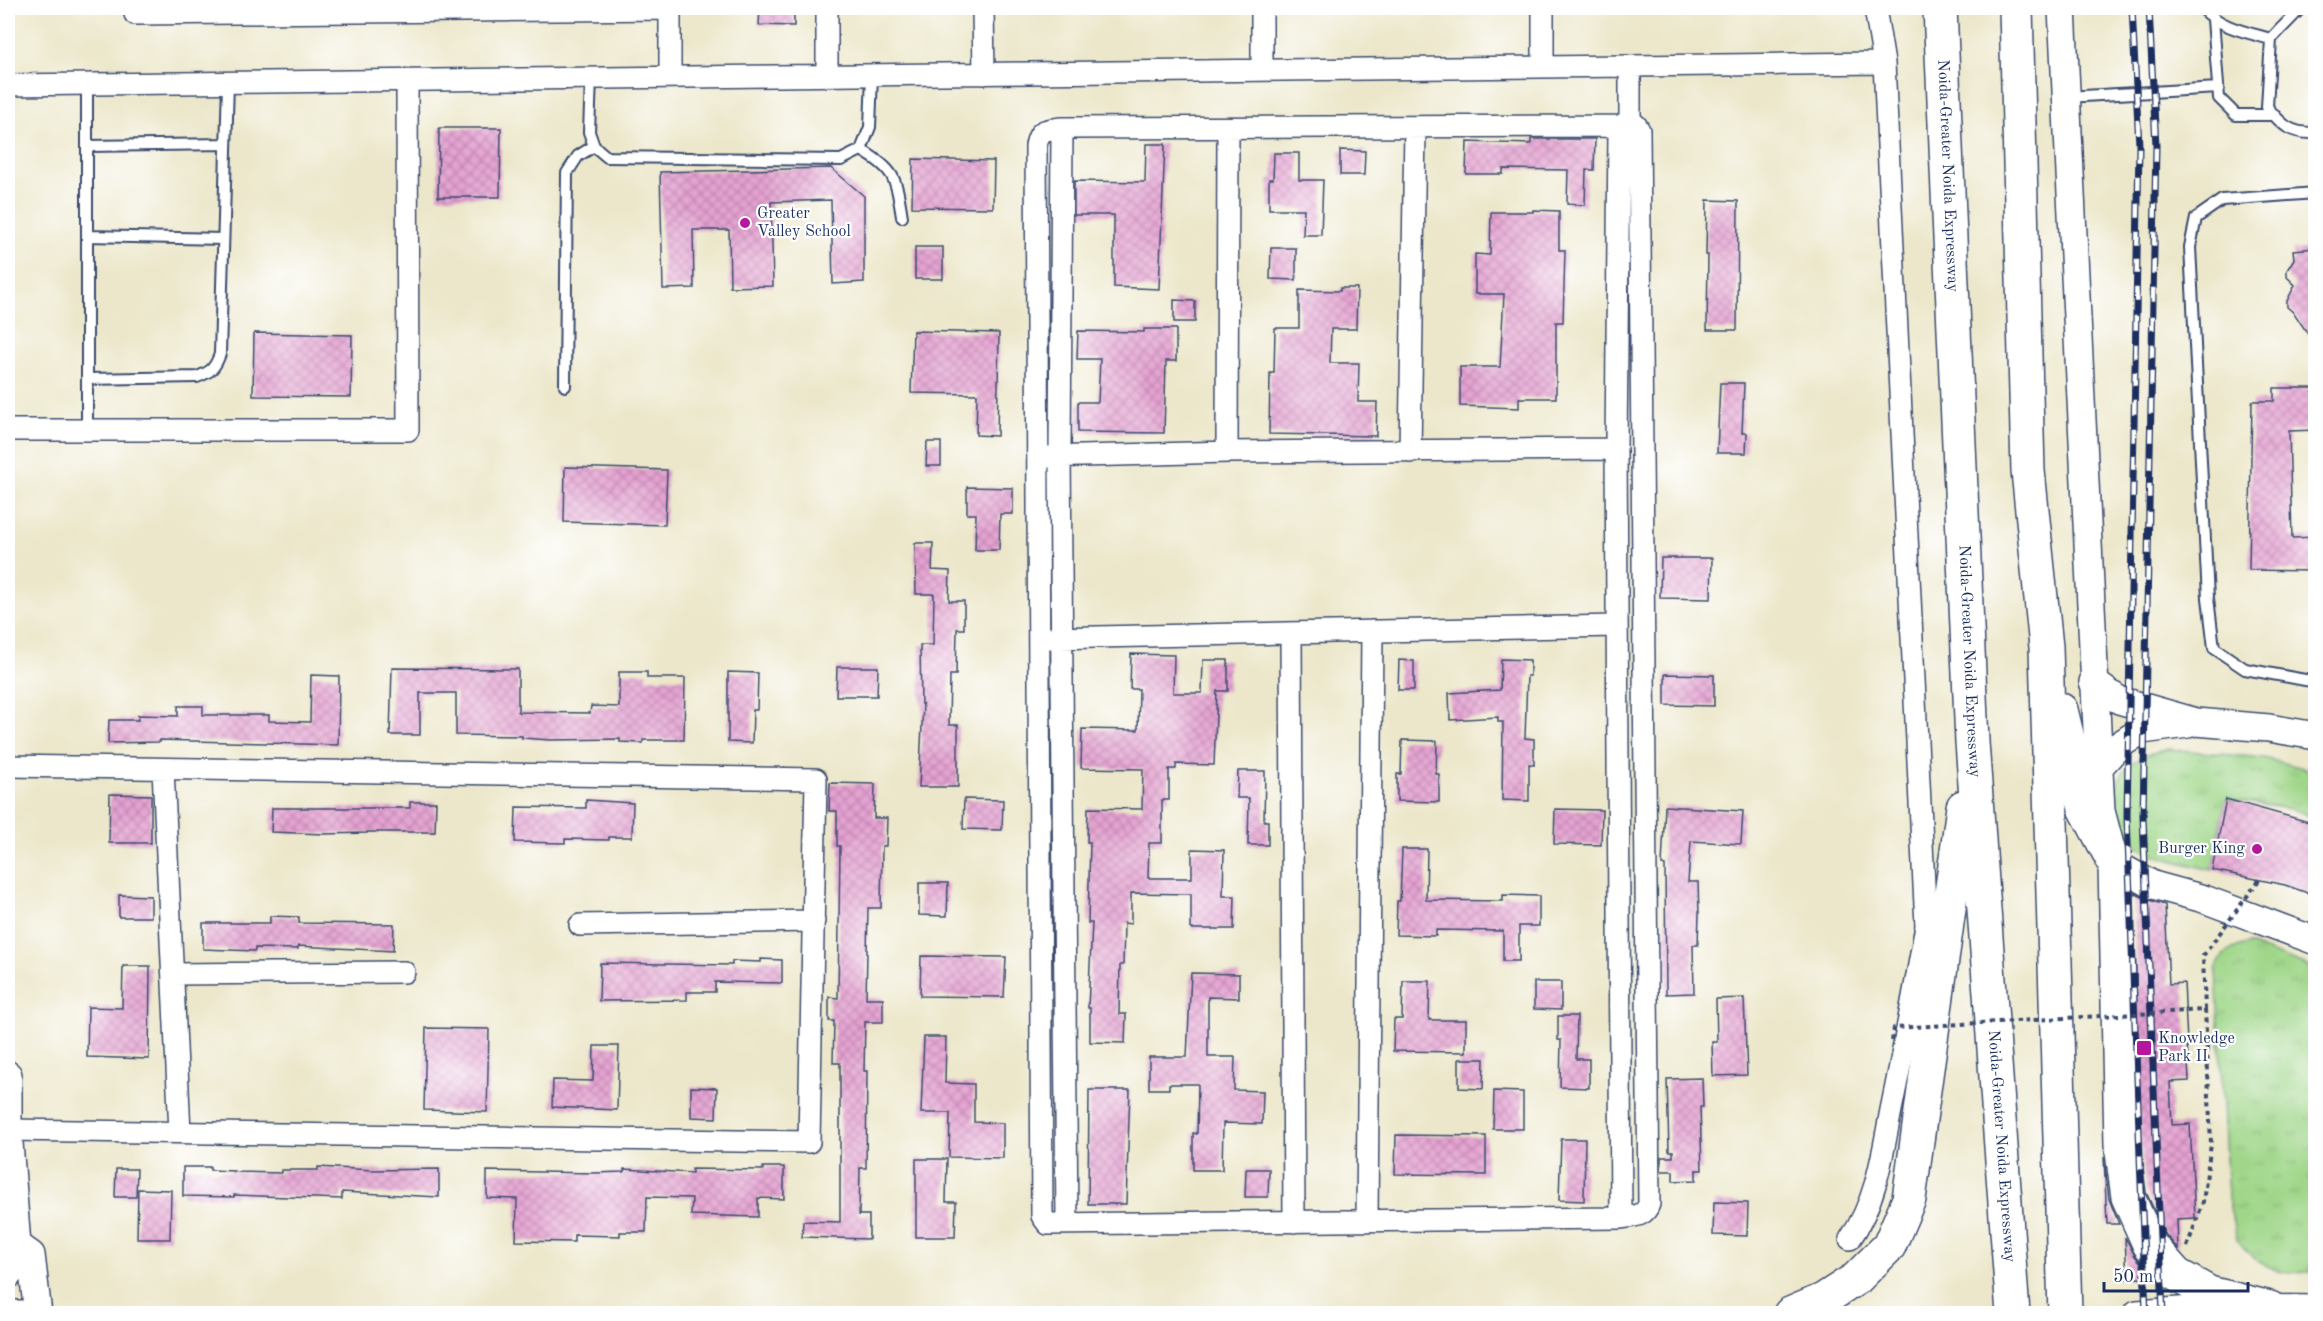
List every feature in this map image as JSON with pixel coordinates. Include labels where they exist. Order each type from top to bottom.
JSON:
[{"type":"highway","name":"Noida-Greater Noida Expressway","points":[[1940,8],[1972,742],[2013,1299]]},
{"type":"highway","points":[[2016,8],[2028,471],[2046,647],[2065,1314]]},
{"type":"highway","points":[[2046,647],[2085,808],[2115,864],[2121,1144],[2128,1197],[2149,1244],[2177,1275],[2209,1293],[2270,1308]]},
{"type":"highway","points":[[1790,1314],[1823,1300],[1857,1278],[1889,1246],[1909,1199],[1972,742]]},
{"type":"street","points":[[135,8],[135,14],[670,8],[670,77]]},
{"type":"street","points":[[827,8],[827,76]]},
{"type":"street","points":[[983,8],[984,74]]},
{"type":"street","points":[[1262,8],[1262,70]]},
{"type":"street","points":[[1543,8],[1543,67]]},
{"type":"street","points":[[1850,1239],[1859,1226],[1881,1161],[1926,926],[1884,63],[1875,8]]},
{"type":"street","points":[[2062,8],[2093,682],[2101,811],[2115,864],[2152,885],[2204,899],[2316,941]]},
{"type":"street","points":[[8,85],[1884,63]]},
{"type":"street","points":[[1621,1218],[1616,449],[1625,124],[1630,66]]},
{"type":"street","points":[[8,430],[408,430],[407,81]]},
{"type":"street","points":[[1625,124],[1637,125],[1639,130],[1648,1209],[1640,1215],[1621,1218],[1048,1224],[1042,1216],[1037,457],[1036,146],[1038,136],[1044,130],[1062,129],[1415,127],[1625,124]]},
{"type":"street","points":[[1410,452],[1415,127]]},
{"type":"street","points":[[1227,452],[1228,128]]},
{"type":"street","points":[[1062,129],[1060,456],[1067,1223]]},
{"type":"street","points":[[1037,457],[1227,452],[1616,449]]},
{"type":"street","points":[[1038,638],[1617,626]]},
{"type":"street","points":[[1367,1221],[1372,631]]},
{"type":"street","points":[[1291,633],[1294,1222]]},
{"type":"street","points":[[2093,682],[2120,700],[2196,722],[2269,728],[2316,736]]},
{"type":"street","points":[[2099,767],[2118,746],[2142,730],[2196,722]]},
{"type":"street","points":[[8,766],[816,778],[809,1142],[8,1130]]},
{"type":"street","points":[[163,769],[180,1132]]},
{"type":"street","points":[[580,925],[814,921]]},
{"type":"street","points":[[173,974],[404,972]]},
{"type":"street","points":[[1041,1002],[1065,1001]]},
{"type":"street","points":[[8,1075],[8,1130],[17,1245],[9,1260],[8,1275]]},
{"type":"street","points":[[17,1245],[31,1255],[38,1314]]},
{"type":"street","points":[[2137,1314],[2221,1308],[2316,1309]]},
{"type":"street","points":[[12,1314],[31,1314]]},
{"type":"lane","points":[[2202,8],[2212,19],[2232,28],[2271,39]]},
{"type":"lane","points":[[2301,8],[2271,39],[2267,107],[2283,126],[2307,134],[2316,133]]},
{"type":"lane","points":[[2212,19],[2219,98],[2236,115],[2274,115]]},
{"type":"lane","points":[[591,78],[589,132],[594,146],[607,157],[841,160],[861,150],[870,127],[872,75]]},
{"type":"lane","points":[[87,379],[197,377],[210,373],[216,365],[220,354],[228,82]]},
{"type":"lane","points":[[87,84],[87,430]]},
{"type":"lane","points":[[2066,97],[2218,88]]},
{"type":"lane","points":[[87,146],[226,144]]},
{"type":"lane","points":[[566,386],[567,173],[578,156],[594,146]]},
{"type":"lane","points":[[861,150],[879,160],[896,181],[902,217]]},
{"type":"lane","points":[[2316,193],[2222,200],[2196,218],[2190,247],[2208,598],[2214,648],[2245,669],[2316,682]]},
{"type":"lane","points":[[87,236],[223,238]]},
{"type":"path","points":[[2177,1275],[2203,1202],[2211,1144],[2203,957],[2259,880]]},
{"type":"path","points":[[1892,1041],[1894,1028],[2205,1010]]},
{"type":"green space","points":[[2169,749],[2264,758],[2315,771],[2315,818],[2295,810],[2226,799],[2212,870],[2152,854],[2134,844],[2119,827],[2114,805],[2115,793],[2123,772],[2131,764],[2144,756]]},
{"type":"green space","points":[[2249,944],[2315,969],[2315,1272],[2280,1272],[2255,1260],[2237,1240],[2228,1199],[2216,970],[2221,959],[2228,952]]},
{"type":"building","points":[[760,8],[794,8],[794,26],[759,25]]},
{"type":"building","points":[[439,128],[501,128],[500,197],[438,197]]},
{"type":"building","points":[[1531,139],[1595,139],[1594,170],[1586,170],[1585,205],[1567,204],[1568,170],[1503,169],[1503,174],[1466,174],[1467,142],[1531,144]]},
{"type":"building","points":[[1146,144],[1165,144],[1159,289],[1114,287],[1114,215],[1074,215],[1074,181],[1145,182]]},
{"type":"building","points":[[1340,150],[1365,151],[1364,175],[1340,175]]},
{"type":"building","points":[[1274,153],[1299,153],[1299,180],[1323,180],[1321,235],[1303,235],[1304,209],[1269,209],[1269,179],[1273,179]]},
{"type":"building","points":[[913,159],[994,161],[993,208],[912,207]]},
{"type":"building","points":[[831,168],[864,196],[864,282],[833,284],[831,200],[771,202],[773,286],[730,287],[729,230],[693,230],[694,288],[663,289],[660,172]]},
{"type":"building","points":[[1707,200],[1738,201],[1737,330],[1707,330]]},
{"type":"building","points":[[1533,210],[1559,211],[1559,250],[1565,250],[1563,322],[1556,322],[1556,398],[1519,398],[1519,408],[1460,406],[1460,367],[1500,367],[1504,294],[1475,294],[1475,254],[1490,255],[1491,212],[1533,212]]},
{"type":"building","points":[[915,247],[943,247],[943,279],[915,279]]},
{"type":"building","points":[[1271,248],[1296,248],[1296,280],[1270,279]]},
{"type":"building","points":[[2316,248],[2316,346],[2294,313],[2287,307],[2287,301],[2295,285],[2287,277],[2287,270],[2294,259],[2293,250]]},
{"type":"building","points":[[1340,288],[1357,288],[1356,329],[1331,329],[1330,363],[1359,363],[1358,402],[1377,402],[1376,436],[1269,434],[1270,373],[1274,373],[1275,328],[1299,328],[1299,290],[1340,291]]},
{"type":"building","points":[[1174,300],[1195,301],[1195,322],[1174,322]]},
{"type":"building","points":[[1144,329],[1176,329],[1176,361],[1166,361],[1164,433],[1078,432],[1078,402],[1098,402],[1100,359],[1077,359],[1078,331],[1144,332]]},
{"type":"building","points":[[913,331],[999,333],[997,436],[976,435],[977,394],[911,393]]},
{"type":"building","points":[[254,333],[352,335],[351,397],[253,396]]},
{"type":"building","points":[[1720,383],[1744,383],[1742,433],[1747,433],[1746,453],[1717,453]]},
{"type":"building","points":[[2274,388],[2316,388],[2316,430],[2289,431],[2292,538],[2316,537],[2316,571],[2249,570],[2252,401],[2274,401]]},
{"type":"building","points":[[927,442],[941,442],[941,466],[926,466]]},
{"type":"building","points":[[565,467],[667,470],[665,525],[564,522]]},
{"type":"building","points":[[967,487],[1013,488],[1013,514],[1000,514],[999,550],[975,550],[976,514],[967,514]]},
{"type":"building","points":[[915,543],[933,543],[932,570],[950,571],[949,601],[964,601],[964,629],[957,629],[956,675],[950,675],[949,725],[958,725],[958,787],[919,787],[923,704],[921,704],[920,645],[933,645],[934,594],[916,594]]},
{"type":"building","points":[[1661,558],[1712,558],[1711,599],[1660,598]]},
{"type":"building","points":[[1131,654],[1174,655],[1173,693],[1202,693],[1203,660],[1228,660],[1228,691],[1217,691],[1214,765],[1176,764],[1176,769],[1169,769],[1169,800],[1162,800],[1162,843],[1149,843],[1148,878],[1192,878],[1192,849],[1224,850],[1223,896],[1235,896],[1234,929],[1191,929],[1191,894],[1131,893],[1131,924],[1124,923],[1123,965],[1120,965],[1119,1014],[1126,1014],[1125,1043],[1090,1042],[1090,1008],[1088,1008],[1092,923],[1088,923],[1090,842],[1087,842],[1088,808],[1142,809],[1143,769],[1081,768],[1082,729],[1138,730],[1139,689],[1130,689]]},
{"type":"building","points":[[1501,659],[1530,660],[1530,676],[1527,676],[1525,738],[1534,739],[1534,765],[1529,764],[1529,801],[1502,800],[1503,722],[1498,722],[1498,717],[1450,720],[1449,693],[1500,690]]},
{"type":"building","points":[[1399,660],[1414,661],[1414,690],[1398,690]]},
{"type":"building","points":[[837,667],[878,667],[877,696],[836,696]]},
{"type":"building","points":[[392,668],[518,669],[518,712],[590,713],[591,706],[619,707],[619,672],[647,672],[647,678],[685,678],[684,740],[643,740],[643,743],[620,742],[620,739],[551,740],[522,738],[522,736],[456,735],[456,693],[420,693],[420,735],[390,735]]},
{"type":"building","points":[[728,672],[758,673],[757,710],[753,710],[752,743],[728,742]]},
{"type":"building","points":[[1665,674],[1714,675],[1714,706],[1665,705]]},
{"type":"building","points":[[311,675],[339,676],[338,745],[160,740],[160,742],[108,743],[109,720],[138,720],[138,715],[178,716],[178,706],[203,706],[203,715],[269,715],[269,721],[310,722]]},
{"type":"building","points":[[1402,740],[1437,741],[1436,774],[1439,774],[1439,802],[1397,801],[1397,774],[1401,774]]},
{"type":"building","points":[[1238,771],[1265,771],[1264,821],[1268,821],[1268,845],[1248,845],[1249,798],[1237,798]]},
{"type":"building","points":[[830,783],[875,784],[874,818],[887,818],[886,846],[882,846],[881,908],[868,908],[866,998],[883,998],[883,1022],[865,1022],[866,1168],[860,1168],[859,1215],[869,1215],[869,1239],[802,1237],[803,1221],[840,1222],[840,1063],[833,1063],[834,1021],[829,1021],[829,997],[838,998],[840,846],[837,846],[837,811],[829,811]]},
{"type":"building","points":[[110,794],[151,795],[151,843],[109,843]]},
{"type":"building","points":[[964,799],[1003,800],[1002,830],[963,829]]},
{"type":"building","points":[[2226,799],[2316,824],[2316,896],[2285,885],[2212,870]]},
{"type":"building","points":[[586,800],[633,803],[632,837],[609,837],[609,840],[565,839],[565,843],[515,842],[516,807],[586,808]]},
{"type":"building","points":[[410,802],[436,802],[435,832],[324,834],[271,832],[272,808],[410,808]]},
{"type":"building","points":[[1665,806],[1743,811],[1741,844],[1691,841],[1688,882],[1698,882],[1699,914],[1698,945],[1693,945],[1694,993],[1666,994],[1665,866],[1662,865]]},
{"type":"building","points":[[1555,809],[1602,810],[1601,845],[1554,844]]},
{"type":"building","points":[[1402,849],[1427,849],[1426,900],[1503,901],[1503,895],[1539,896],[1539,926],[1519,926],[1519,961],[1503,961],[1503,931],[1436,930],[1436,936],[1396,935]]},
{"type":"building","points":[[919,883],[948,883],[947,916],[919,915]]},
{"type":"building","points":[[2134,893],[2165,905],[2169,984],[2184,983],[2189,1081],[2170,1082],[2172,1125],[2190,1124],[2195,1218],[2177,1219],[2178,1249],[2165,1234],[2146,1192],[2140,1143]]},
{"type":"building","points":[[119,895],[151,896],[151,917],[119,917]]},
{"type":"building","points":[[270,916],[299,917],[299,923],[394,924],[393,951],[298,946],[298,949],[255,948],[255,951],[203,949],[203,923],[270,923]]},
{"type":"building","points":[[921,956],[1006,957],[1004,997],[920,996]]},
{"type":"building","points":[[761,959],[782,960],[782,983],[715,982],[715,992],[687,992],[687,1000],[599,1001],[600,963],[732,965],[732,961],[761,962]]},
{"type":"building","points":[[123,966],[150,966],[149,1059],[87,1057],[88,1007],[122,1008]]},
{"type":"building","points":[[1191,973],[1239,974],[1239,998],[1208,997],[1208,1057],[1235,1057],[1234,1090],[1263,1091],[1262,1124],[1223,1123],[1222,1170],[1193,1170],[1193,1133],[1197,1134],[1198,1084],[1169,1084],[1169,1089],[1149,1089],[1149,1057],[1187,1057]]},
{"type":"building","points":[[1403,981],[1430,981],[1429,1020],[1466,1020],[1466,1052],[1393,1051],[1394,1019],[1402,1019]]},
{"type":"building","points":[[1534,982],[1561,982],[1561,1010],[1534,1009]]},
{"type":"building","points":[[1744,998],[1747,1075],[1713,1076],[1712,1042],[1717,1042],[1716,999]]},
{"type":"building","points":[[1558,1016],[1577,1016],[1576,1059],[1589,1059],[1589,1088],[1560,1087],[1561,1040],[1558,1040]]},
{"type":"building","points":[[426,1028],[489,1029],[487,1112],[424,1110]]},
{"type":"building","points":[[924,1037],[946,1037],[945,1083],[974,1084],[974,1122],[1003,1123],[1003,1158],[949,1157],[950,1113],[921,1113]]},
{"type":"building","points":[[594,1046],[619,1046],[617,1110],[552,1107],[553,1080],[593,1081]]},
{"type":"building","points":[[1459,1059],[1484,1059],[1483,1089],[1459,1088]]},
{"type":"building","points":[[1702,1078],[1703,1107],[1700,1107],[1702,1170],[1696,1170],[1696,1180],[1673,1181],[1673,1171],[1661,1171],[1661,1157],[1673,1157],[1673,1151],[1669,1151],[1667,1079]]},
{"type":"building","points":[[691,1087],[717,1088],[716,1118],[691,1117]]},
{"type":"building","points":[[1089,1090],[1130,1090],[1126,1204],[1088,1204]]},
{"type":"building","points":[[1494,1091],[1523,1092],[1523,1129],[1493,1129]]},
{"type":"building","points":[[1396,1135],[1486,1136],[1486,1175],[1395,1174]]},
{"type":"building","points":[[1561,1139],[1585,1139],[1584,1201],[1559,1200]]},
{"type":"building","points":[[2104,1157],[2109,1199],[2119,1224],[2107,1224]]},
{"type":"building","points":[[916,1159],[947,1159],[946,1202],[956,1202],[955,1237],[916,1237]]},
{"type":"building","points":[[183,1167],[210,1167],[210,1170],[234,1172],[281,1173],[281,1170],[318,1170],[318,1167],[373,1170],[439,1169],[439,1197],[342,1192],[342,1199],[234,1195],[234,1197],[183,1196]]},
{"type":"building","points":[[763,1167],[784,1167],[784,1199],[758,1198],[758,1217],[691,1215],[692,1198],[647,1197],[646,1232],[620,1232],[620,1236],[574,1235],[574,1242],[516,1241],[517,1199],[487,1198],[487,1171],[593,1173],[624,1172],[624,1169],[692,1173],[692,1169],[763,1170]]},
{"type":"building","points":[[116,1169],[137,1169],[136,1197],[115,1197]]},
{"type":"building","points":[[1246,1169],[1269,1169],[1268,1197],[1245,1197]]},
{"type":"building","points":[[138,1189],[171,1190],[170,1239],[137,1239]]},
{"type":"building","points":[[1714,1202],[1748,1203],[1747,1236],[1713,1235]]},
{"type":"building","points":[[2125,1237],[2135,1256],[2154,1277],[2127,1279]]},
{"type":"railway","points":[[2132,8],[2139,146],[2127,816],[2146,1314]]},
{"type":"railway","points":[[2149,8],[2156,146],[2143,816],[2163,1314]]},
{"type":"place","name":"Greater Valley School","points":[[745,223]]},
{"type":"place","name":"Burger King","points":[[2257,849]]},
{"type":"place","name":"Knowledge Park II","points":[[2144,1048]]}]
